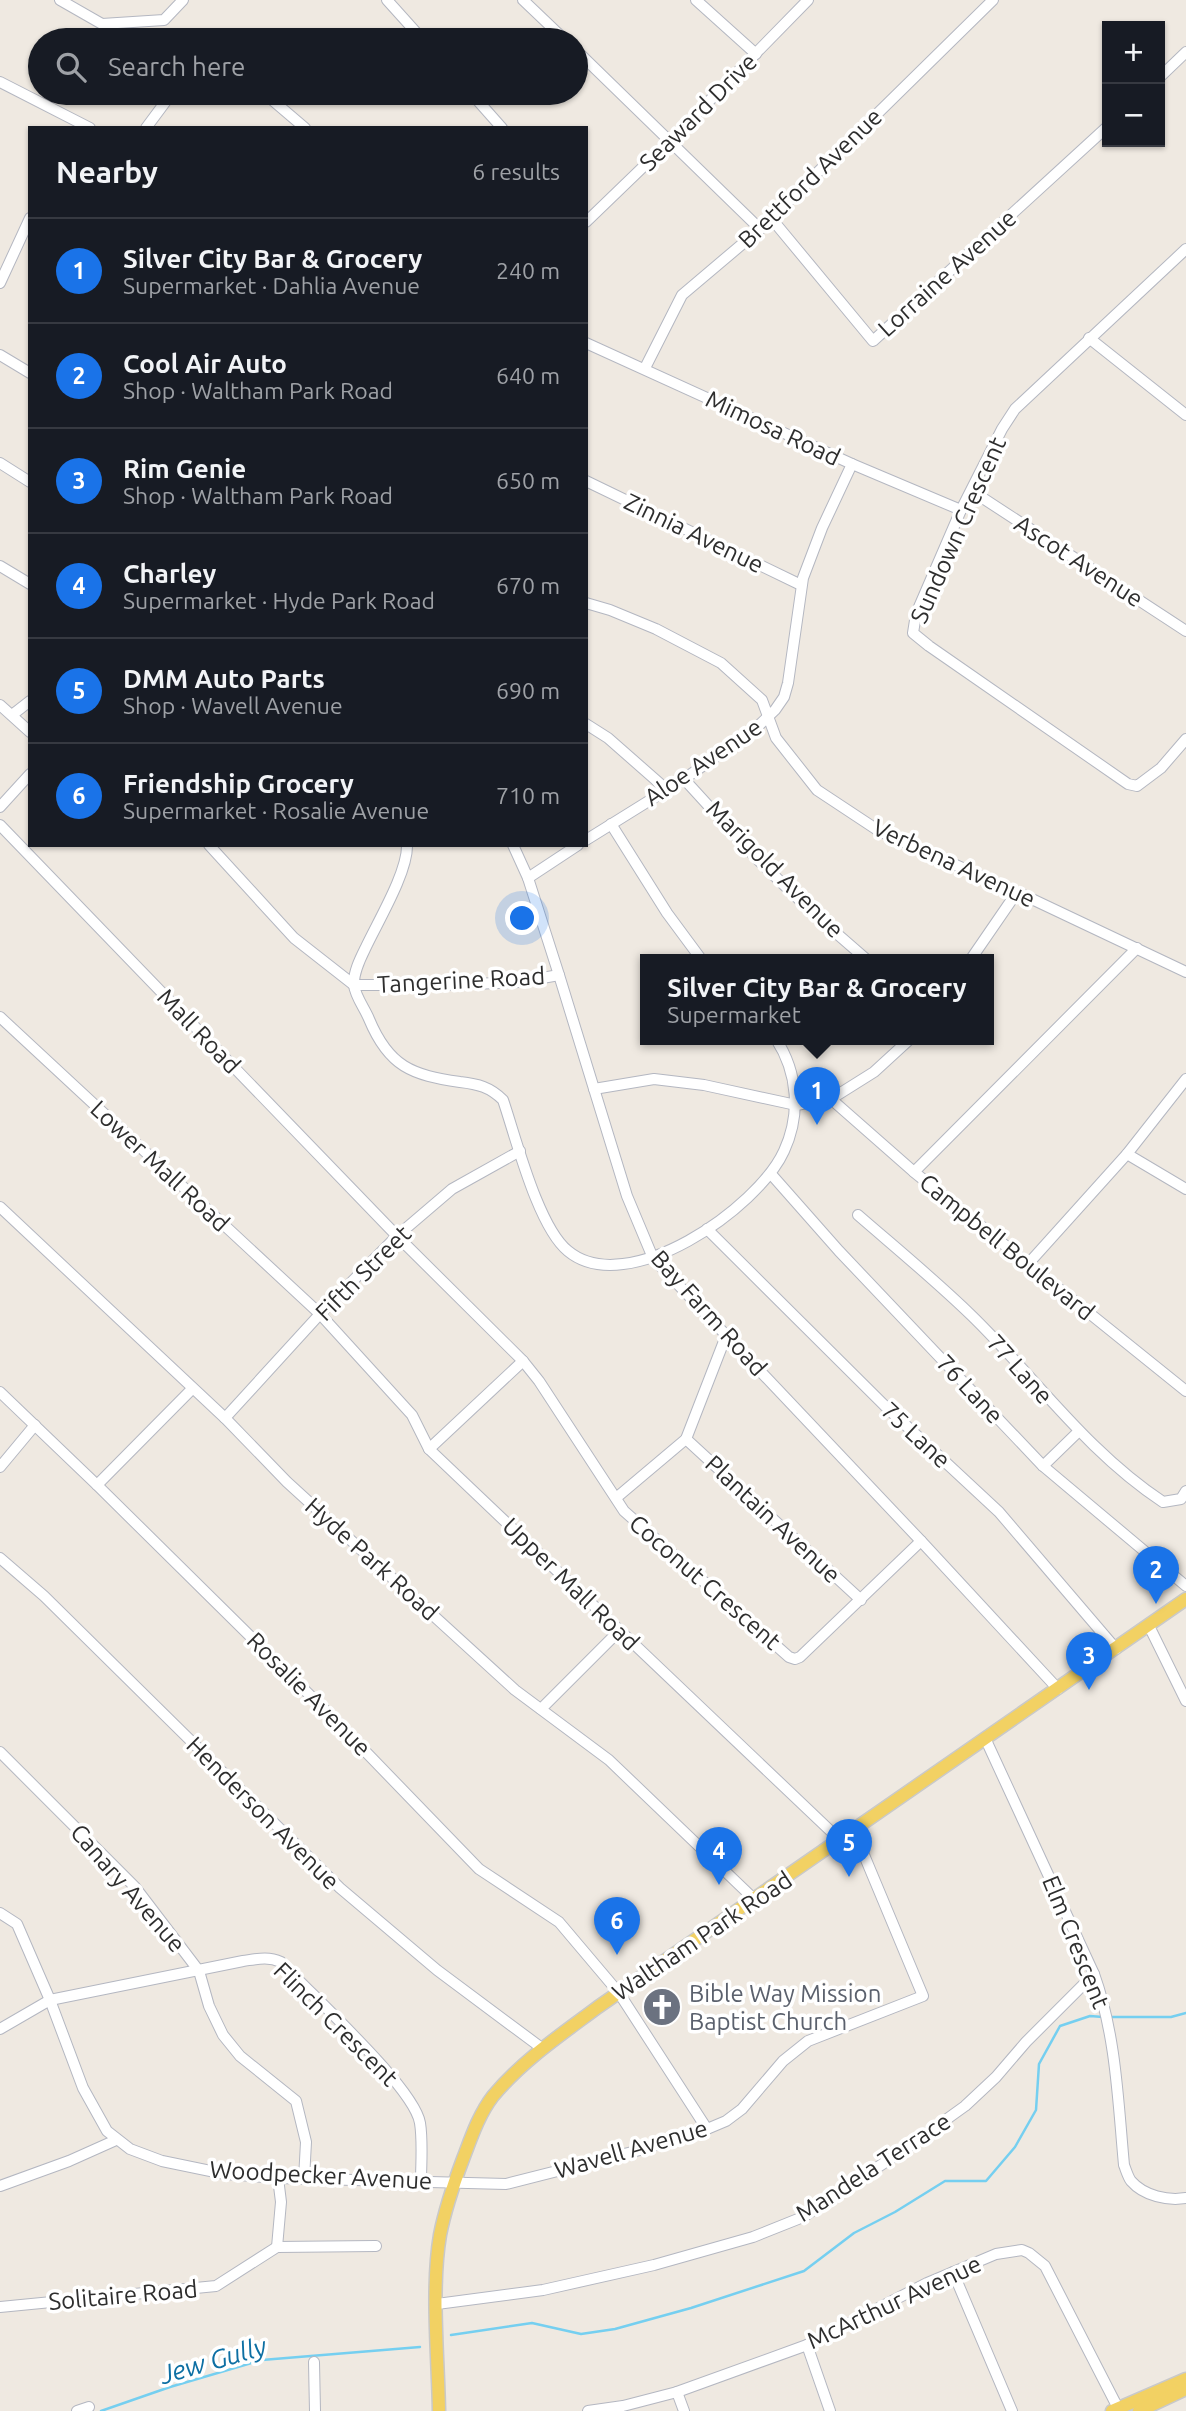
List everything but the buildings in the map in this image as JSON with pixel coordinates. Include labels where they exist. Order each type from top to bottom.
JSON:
[{"type":"main road","name":"Waltham Park Road","points":[[439,2411],[437,2304],[440,2233],[455,2182],[488,2102],[542,2049],[619,1993],[1186,1599]]},
{"type":"main road","points":[[1115,2410],[1186,2379]]},
{"type":"main road","points":[[1139,2411],[1186,2389]]},
{"type":"street","points":[[60,0],[102,24],[164,20],[183,0]]},
{"type":"street","points":[[387,0],[412,28]]},
{"type":"street","points":[[523,0],[552,28]]},
{"type":"street","points":[[696,0],[756,54]]},
{"type":"street","name":"Seaward Drive","points":[[588,219],[671,140],[808,0]]},
{"type":"street","name":"Brettford Avenue","points":[[645,368],[682,295],[760,229],[993,0]]},
{"type":"street","points":[[1165,72],[1186,52]]},
{"type":"street","points":[[588,61],[760,229]]},
{"type":"street","points":[[0,82],[28,98]]},
{"type":"street","points":[[40,105],[73,124]]},
{"type":"street","points":[[147,126],[163,105]]},
{"type":"street","points":[[278,105],[303,126]]},
{"type":"street","points":[[482,105],[500,126]]},
{"type":"street","name":"Lorraine Avenue","points":[[771,218],[873,341],[1102,132]]},
{"type":"street","points":[[0,283],[28,222]]},
{"type":"street","name":"Sundown Crescent","points":[[1186,248],[1015,410],[1002,429],[961,510],[916,614],[913,633],[1128,784],[1136,786],[1147,780],[1186,739]]},
{"type":"street","points":[[1088,338],[1186,415]]},
{"type":"street","name":"Mimosa Road","points":[[588,344],[852,464],[961,510]]},
{"type":"street","points":[[0,355],[28,372]]},
{"type":"street","points":[[0,463],[28,481]]},
{"type":"street","name":"Aloe Avenue","points":[[588,839],[684,779],[768,718],[781,702],[788,684],[801,585],[822,528],[852,464]]},
{"type":"street","name":"Zinnia Avenue","points":[[588,482],[801,585]]},
{"type":"street","name":"Ascot Avenue","points":[[972,491],[1186,631]]},
{"type":"street","points":[[0,566],[28,583]]},
{"type":"street","name":"Verbena Avenue","points":[[588,604],[656,629],[721,663],[762,700],[776,738],[817,790],[879,831],[1017,892],[1186,972]]},
{"type":"street","points":[[12,715],[28,703]]},
{"type":"street","points":[[0,705],[28,730]]},
{"type":"street","points":[[588,725],[608,738],[666,789]]},
{"type":"street","points":[[0,807],[28,776]]},
{"type":"street","name":"Marigold Avenue","points":[[684,779],[757,859],[860,954]]},
{"type":"street","points":[[611,824],[667,913],[697,954]]},
{"type":"street","name":"Mall Road","points":[[0,825],[397,1236]]},
{"type":"street","name":"Tangerine Road","points":[[211,847],[294,938],[354,985],[520,982],[559,975]]},
{"type":"street","points":[[407,847],[404,866],[357,965],[354,985],[373,1029],[394,1058],[405,1068],[426,1077],[481,1085],[494,1091],[503,1100],[546,1223],[568,1251],[593,1265],[621,1266],[653,1258],[707,1229],[743,1201],[771,1174],[784,1152],[796,1105],[793,1079],[779,1045]]},
{"type":"street","name":"Bay Farm Road","points":[[514,847],[559,975],[627,1196],[653,1258],[1058,1689]]},
{"type":"street","points":[[527,878],[575,847]]},
{"type":"street","points":[[974,954],[1017,892]]},
{"type":"street","points":[[914,1172],[1137,948]]},
{"type":"street","name":"Lower Mall Road","points":[[0,1017],[320,1314]]},
{"type":"street","points":[[594,1088],[654,1079],[704,1085],[796,1105],[831,1099],[874,1072],[903,1045]]},
{"type":"street","points":[[1028,1264],[1127,1154],[1186,1079]]},
{"type":"street","name":"Campbell Boulevard","points":[[831,1099],[914,1172],[1186,1391]]},
{"type":"street","name":"Fifth Street","points":[[225,1418],[320,1314],[397,1236],[452,1189],[520,1151]]},
{"type":"street","points":[[1127,1154],[1186,1189]]},
{"type":"street","name":"76 Lane","points":[[771,1174],[839,1251],[1043,1466],[1186,1586]]},
{"type":"street","name":"Hyde Park Road","points":[[0,1206],[225,1418],[287,1482],[515,1690],[609,1760],[754,1899]]},
{"type":"street","name":"77 Lane","points":[[859,1215],[972,1316],[1078,1432],[1146,1491],[1163,1502],[1181,1499],[1186,1492]]},
{"type":"street","name":"75 Lane","points":[[707,1229],[884,1405],[999,1512],[1116,1649]]},
{"type":"street","name":"Coconut Crescent","points":[[397,1236],[523,1361],[539,1381],[624,1511],[789,1657],[800,1657],[921,1541]]},
{"type":"street","name":"Upper Mall Road","points":[[320,1314],[412,1415],[429,1449],[840,1840]]},
{"type":"street","name":"Coconut Crescent","points":[[616,1497],[685,1439],[726,1336]]},
{"type":"street","points":[[429,1449],[523,1361]]},
{"type":"street","points":[[97,1485],[192,1388]]},
{"type":"street","name":"Rosalie Avenue","points":[[0,1392],[334,1719],[479,1869],[559,1922],[619,1993],[706,2129]]},
{"type":"street","points":[[0,1467],[35,1425]]},
{"type":"street","points":[[1043,1466],[1078,1432]]},
{"type":"street","name":"Plantain Avenue","points":[[685,1439],[861,1600]]},
{"type":"street","name":"Henderson Avenue","points":[[0,1558],[44,1596],[340,1888],[437,1970],[542,2049]]},
{"type":"street","points":[[1149,1626],[1186,1701]]},
{"type":"street","points":[[541,1709],[619,1631]]},
{"type":"street","name":"Elm Crescent","points":[[985,1738],[1094,1974],[1104,2004],[1111,2040],[1124,2165],[1130,2180],[1147,2192],[1164,2198],[1186,2198]]},
{"type":"street","name":"Canary Avenue","points":[[0,1752],[135,1887],[199,1971],[209,2006],[223,2035],[240,2056],[296,2101],[306,2141],[304,2179]]},
{"type":"street","name":"Wavell Avenue","points":[[455,2182],[506,2184],[640,2150],[706,2129],[726,2121],[742,2109],[783,2061],[808,2041],[923,1996],[853,1831]]},
{"type":"street","name":"Woodpecker Avenue","points":[[0,1913],[16,1924],[50,2000],[83,2088],[107,2131],[130,2149],[162,2161],[225,2174],[304,2179],[455,2182]]},
{"type":"street","name":"Flinch Crescent","points":[[0,2029],[50,2000],[266,1958],[281,1962],[412,2101],[420,2122],[421,2182]]},
{"type":"street","name":"Mandela Terrace","points":[[437,2304],[543,2290],[654,2264],[753,2237],[803,2217],[965,2106],[1094,1974]]},
{"type":"street","points":[[0,2186],[69,2161],[116,2140]]},
{"type":"street","points":[[278,2178],[281,2202],[277,2247],[376,2246]]},
{"type":"street","name":"Solitaire Road","points":[[0,2307],[216,2286],[277,2247]]},
{"type":"street","name":"McArthur Avenue","points":[[588,2411],[622,2406],[677,2392],[807,2345],[927,2283],[996,2254],[1014,2250],[1029,2253],[1045,2266],[1115,2410]]},
{"type":"street","points":[[953,2272],[1012,2411]]},
{"type":"street","points":[[807,2345],[830,2411]]},
{"type":"street","points":[[314,2362],[314,2411]]},
{"type":"street","points":[[677,2392],[684,2411]]},
{"type":"street","points":[[77,2411],[89,2407]]},
{"type":"waterway","points":[[1109,2017],[1171,2017],[1186,2013]]},
{"type":"waterway","points":[[451,2335],[532,2323],[581,2334],[615,2329],[691,2308],[804,2271],[854,2233],[895,2212],[945,2181],[986,2181],[1015,2147],[1036,2110],[1039,2064],[1060,2026],[1090,2016],[1103,2017]]},
{"type":"waterway","name":"Jew Gully","points":[[101,2411],[262,2360],[420,2347]]},
{"type":"place","name":"Silver City Bar & Grocery","points":[[817,1125]]},
{"type":"place","name":"Cool Air Auto","points":[[1156,1604]]},
{"type":"place","name":"Rim Genie","points":[[1089,1690]]},
{"type":"place","name":"DMM Auto Parts","points":[[849,1877]]},
{"type":"place","name":"Charley","points":[[719,1885]]},
{"type":"place","name":"Friendship Grocery","points":[[617,1955]]},
{"type":"place","name":"Bible Way Mission Baptist Church","points":[[662,2007]]}]
